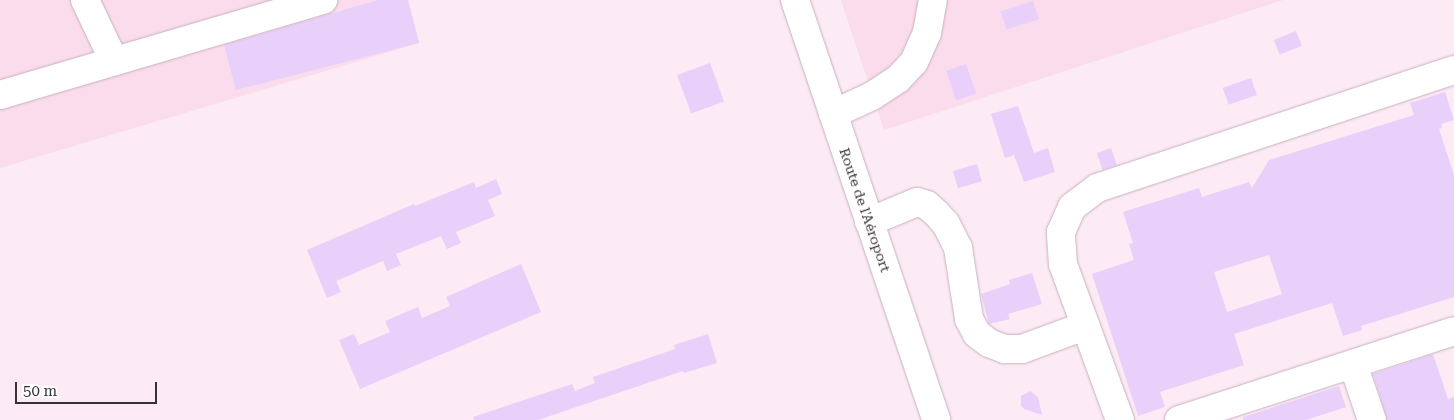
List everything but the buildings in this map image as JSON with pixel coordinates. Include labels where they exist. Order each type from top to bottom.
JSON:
[{"type":"street","points":[[85,0],[114,61]]},
{"type":"street","points":[[0,95],[323,0]]},
{"type":"street","name":"Route de l'Aéroport","points":[[795,0],[936,420]]},
{"type":"street","points":[[833,114],[891,83],[914,62],[927,33],[934,0]]},
{"type":"street","points":[[1120,420],[1063,264],[1061,232],[1072,207],[1097,188],[1454,70]]},
{"type":"street","points":[[869,222],[917,202],[927,205],[937,214],[946,224],[958,248],[969,319],[977,334],[989,343],[1005,349],[1022,349],[1085,326]]},
{"type":"street","points":[[1179,420],[1454,331]]},
{"type":"street","points":[[1353,364],[1372,420]]},
{"type":"shaded area","points":[[0,0],[408,0],[419,43],[0,168]]},
{"type":"shaded area","points":[[841,0],[1283,0],[884,130]]}]
